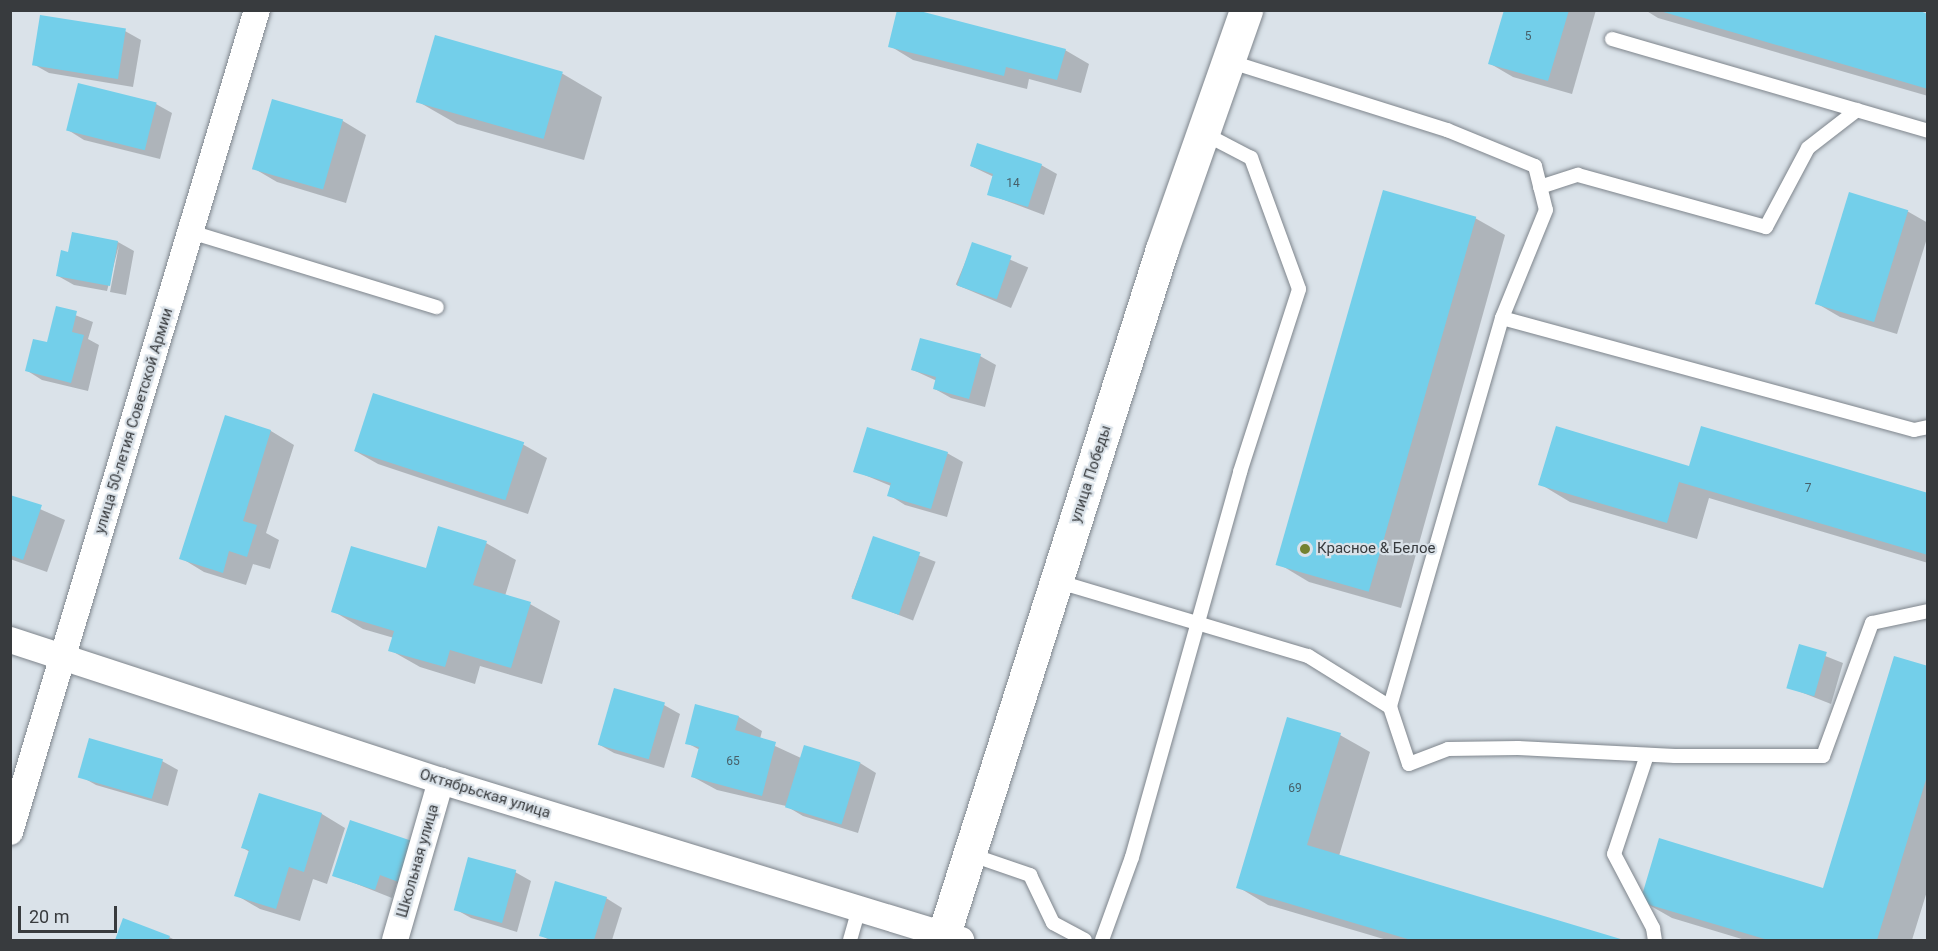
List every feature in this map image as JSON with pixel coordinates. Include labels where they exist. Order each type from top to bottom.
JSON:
[{"type":"street","name":"улица 50-летия Советской Армии","points":[[10,832],[257,10]]},
{"type":"street","name":"улица Победы","points":[[949,939],[969,854],[1056,581],[1203,133],[1246,10]]},
{"type":"street","name":"Октябрьская улица","points":[[10,640],[441,781],[859,909],[949,939]]},
{"type":"street","name":"Школьная улица","points":[[394,940],[441,781]]},
{"type":"lane","points":[[1611,39],[1928,131]]},
{"type":"lane","points":[[1228,61],[1448,130],[1535,166],[1546,210],[1502,318],[1390,707],[1409,764],[1448,749],[1518,748],[1647,755],[1823,756],[1872,623],[1928,611]]},
{"type":"lane","points":[[1540,187],[1578,175],[1766,227],[1809,148],[1857,110]]},
{"type":"lane","points":[[1102,940],[1132,856],[1240,472],[1299,289],[1251,158],[1203,133]]},
{"type":"lane","points":[[191,232],[436,308]]},
{"type":"lane","points":[[1502,318],[1914,430],[1928,427]]},
{"type":"lane","points":[[1056,581],[1197,625],[1308,656],[1390,707]]},
{"type":"lane","points":[[1647,755],[1614,854],[1653,928],[1655,940]]},
{"type":"lane","points":[[969,854],[1030,875],[1053,923],[1086,940]]},
{"type":"lane","points":[[850,940],[859,909]]},
{"type":"building","points":[[897,10],[916,10],[1066,49],[1057,80],[1006,67],[1004,76],[888,47]]},
{"type":"building","points":[[1504,10],[1569,10],[1548,81],[1488,64]]},
{"type":"building","points":[[1917,10],[1928,14],[1928,89],[1660,11]]},
{"type":"building","points":[[40,15],[126,29],[118,79],[32,65]]},
{"type":"building","points":[[435,35],[563,72],[544,139],[416,102]]},
{"type":"building","points":[[78,83],[157,103],[145,150],[66,131]]},
{"type":"building","points":[[272,99],[343,119],[323,190],[252,169]]},
{"type":"building","points":[[977,143],[1042,164],[1028,207],[987,195],[993,174],[970,166]]},
{"type":"building","points":[[1383,190],[1476,217],[1369,592],[1276,565]]},
{"type":"building","points":[[1849,192],[1908,210],[1874,322],[1815,304]]},
{"type":"building","points":[[72,232],[118,241],[110,286],[56,276],[61,250],[68,252]]},
{"type":"building","points":[[972,242],[1012,256],[997,299],[957,285]]},
{"type":"building","points":[[56,306],[77,311],[72,332],[84,335],[71,383],[25,371],[33,339],[47,342]]},
{"type":"building","points":[[920,338],[981,354],[969,399],[933,389],[936,377],[911,370]]},
{"type":"building","points":[[373,393],[524,442],[505,500],[354,451]]},
{"type":"building","points":[[225,415],[271,430],[243,521],[257,525],[247,557],[229,551],[223,573],[179,559]]},
{"type":"building","points":[[1556,426],[1689,466],[1701,426],[1928,493],[1928,555],[1679,482],[1667,523],[1538,485]]},
{"type":"building","points":[[867,427],[948,452],[931,509],[887,496],[891,483],[853,472]]},
{"type":"building","points":[[10,495],[42,505],[23,560],[10,555]]},
{"type":"building","points":[[438,526],[487,541],[473,585],[531,602],[511,668],[450,650],[445,667],[388,651],[394,631],[331,612],[351,546],[426,568]]},
{"type":"building","points":[[873,536],[920,552],[899,615],[852,598]]},
{"type":"building","points":[[1799,644],[1827,652],[1814,696],[1786,688]]},
{"type":"building","points":[[1894,656],[1928,666],[1928,773],[1877,940],[1768,940],[1640,902],[1659,838],[1823,888]]},
{"type":"building","points":[[614,688],[665,703],[649,759],[598,745]]},
{"type":"building","points":[[695,704],[739,716],[735,730],[776,742],[762,796],[691,777],[699,747],[685,744]]},
{"type":"building","points":[[1287,717],[1341,733],[1307,845],[1624,940],[1411,940],[1236,888]]},
{"type":"building","points":[[89,738],[163,759],[152,799],[78,777]]},
{"type":"building","points":[[804,745],[860,762],[841,824],[785,807]]},
{"type":"building","points":[[259,793],[322,813],[304,872],[289,867],[276,909],[234,896],[249,850],[241,848]]},
{"type":"building","points":[[350,820],[415,842],[401,883],[380,875],[375,890],[332,876]]},
{"type":"building","points":[[468,857],[516,870],[502,923],[454,910]]},
{"type":"building","points":[[555,881],[607,897],[594,940],[553,940],[539,936]]},
{"type":"building","points":[[123,918],[170,936],[168,940],[115,940]]},
{"type":"place","name":"Красное & Белое","points":[[1305,549]]}]
